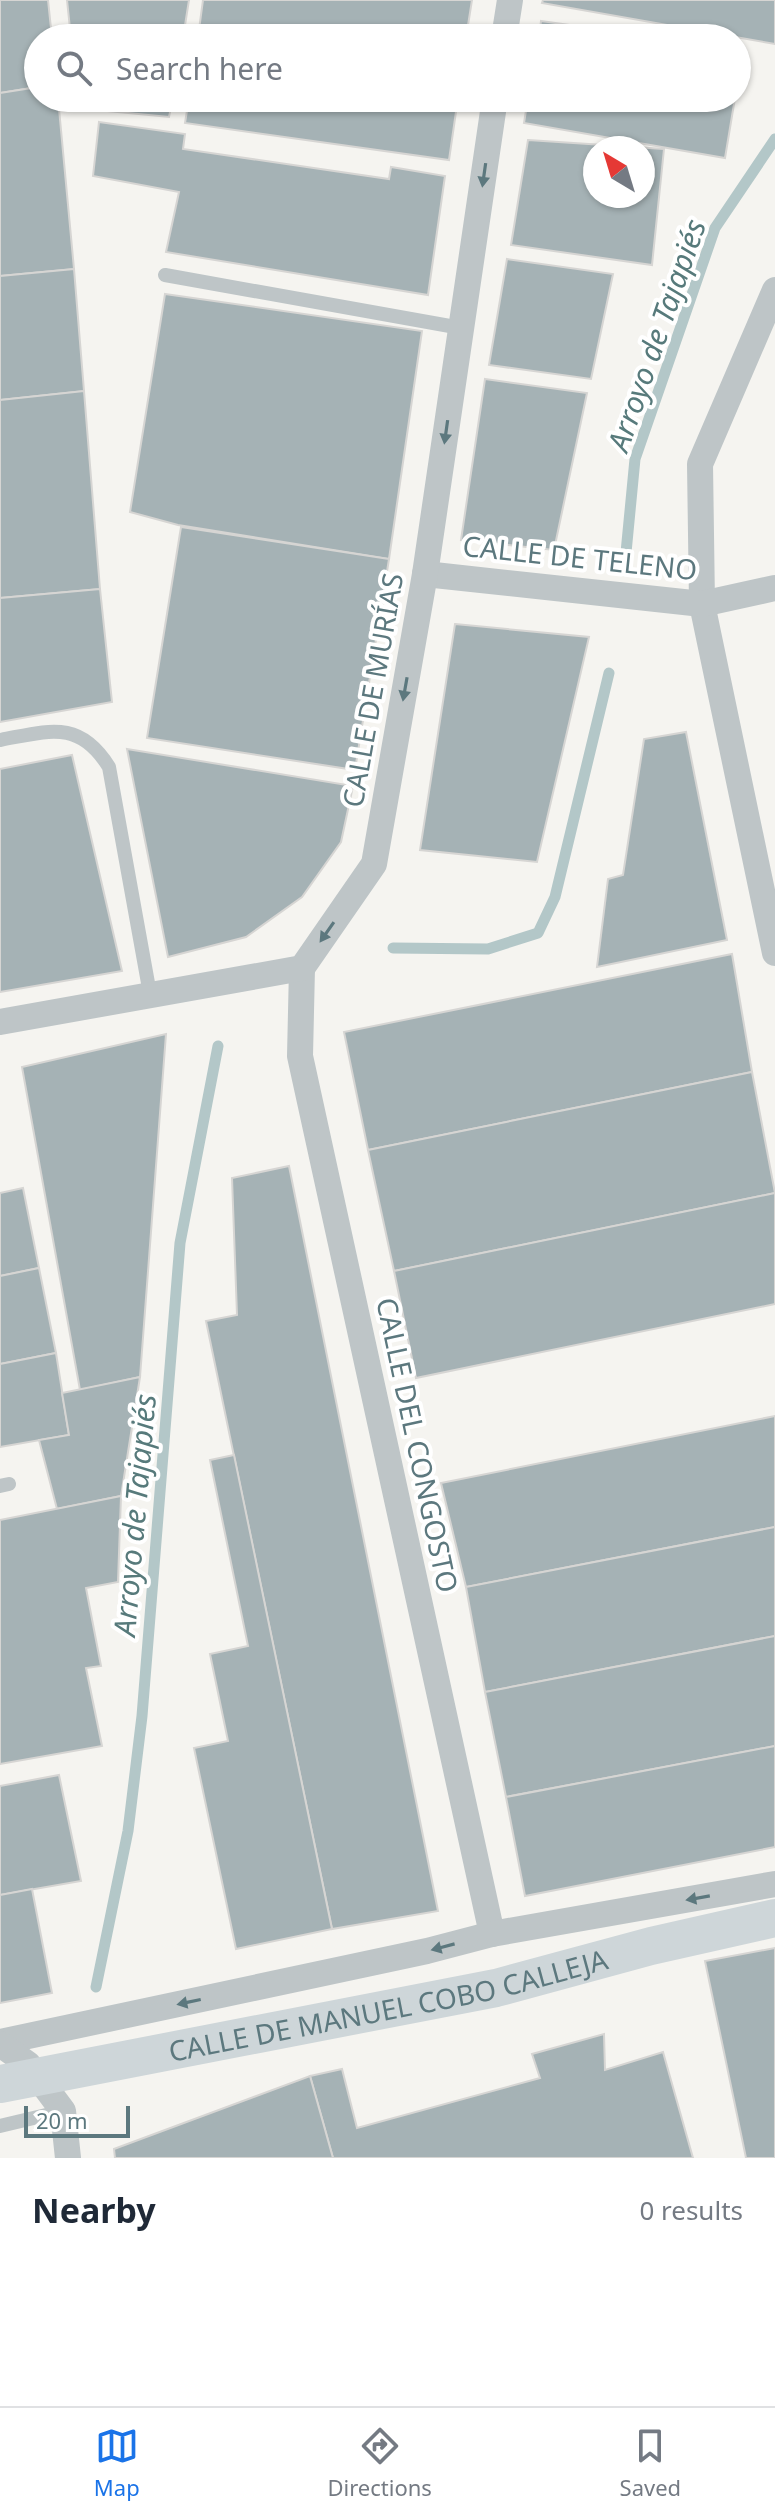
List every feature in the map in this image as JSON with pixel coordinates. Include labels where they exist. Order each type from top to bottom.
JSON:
[{"type":"street","points":[[506,24],[510,0]]},
{"type":"street","name":"CALLE DE MURÍAS","points":[[302,968],[374,864],[425,574],[493,112]]},
{"type":"street","points":[[775,290],[700,464],[702,604],[775,953]]},
{"type":"street","name":"CALLE DE TELENO","points":[[425,574],[702,604],[775,588]]},
{"type":"street","points":[[0,1022],[302,968]]},
{"type":"street","name":"CALLE DEL CONGOSTO","points":[[302,968],[300,1056],[492,1934]]},
{"type":"street","name":"CALLE DE MANUEL COBO CALLEJA","points":[[0,2043],[427,1951],[492,1934],[775,1884]]},
{"type":"street","name":"CALLE DE MANUEL COBO CALLEJA","points":[[0,2084],[496,1988],[651,1946],[765,1920]]},
{"type":"street","points":[[0,2043],[28,2064],[63,2111],[68,2158]]},
{"type":"lane","points":[[165,275],[461,328]]},
{"type":"lane","points":[[0,740],[53,730],[79,735],[97,748],[109,767],[150,994]]},
{"type":"lane","points":[[0,2126],[63,2111]]},
{"type":"building","points":[[0,0],[48,0],[51,24],[24,24],[24,89],[0,93]]},
{"type":"building","points":[[67,0],[189,0],[185,24],[70,24]]},
{"type":"building","points":[[203,0],[472,0],[468,24],[200,24]]},
{"type":"building","points":[[543,0],[775,0],[775,44],[751,40],[751,24],[661,24],[542,3]]},
{"type":"building","points":[[24,89],[24,112],[59,112],[74,269],[0,276],[0,93]]},
{"type":"building","points":[[118,112],[170,112],[169,117]]},
{"type":"building","points":[[187,112],[456,112],[449,160],[185,123]]},
{"type":"building","points":[[526,112],[733,112],[725,158],[655,146],[655,136],[599,136],[524,123]]},
{"type":"building","points":[[99,122],[185,134],[183,149],[389,179],[391,167],[445,176],[428,295],[166,252],[179,192],[93,176]]},
{"type":"building","points":[[528,140],[583,144],[583,208],[655,208],[655,148],[664,149],[652,265],[511,245]]},
{"type":"building","points":[[507,259],[613,274],[591,379],[489,365]]},
{"type":"building","points":[[74,269],[84,391],[0,400],[0,276]]},
{"type":"building","points":[[165,294],[422,331],[389,559],[178,525],[130,512]]},
{"type":"building","points":[[485,379],[587,393],[554,550],[461,540]]},
{"type":"building","points":[[84,391],[100,589],[0,598],[0,400]]},
{"type":"building","points":[[181,527],[389,559],[355,770],[147,738]]},
{"type":"building","points":[[100,589],[112,702],[0,722],[0,598]]},
{"type":"building","points":[[455,624],[589,637],[537,862],[420,850]]},
{"type":"building","points":[[686,732],[727,940],[597,967],[608,879],[623,875],[644,739]]},
{"type":"building","points":[[127,749],[353,786],[341,842],[302,897],[246,937],[168,957]]},
{"type":"building","points":[[72,755],[122,971],[0,992],[0,769]]},
{"type":"building","points":[[732,954],[752,1072],[368,1150],[344,1032]]},
{"type":"building","points":[[166,1034],[140,1377],[80,1390],[22,1067]]},
{"type":"building","points":[[752,1072],[775,1193],[394,1271],[368,1150]]},
{"type":"building","points":[[289,1166],[438,1911],[332,1929],[206,1321],[237,1315],[232,1178]]},
{"type":"building","points":[[23,1188],[39,1268],[0,1276],[0,1193]]},
{"type":"building","points":[[775,1193],[775,1304],[416,1378],[394,1271]]},
{"type":"building","points":[[39,1268],[56,1353],[0,1364],[0,1276]]},
{"type":"building","points":[[56,1353],[69,1435],[0,1447],[0,1364]]},
{"type":"building","points":[[140,1377],[121,1496],[57,1509],[39,1440],[69,1435],[62,1393]]},
{"type":"building","points":[[775,1416],[775,1527],[466,1587],[441,1483]]},
{"type":"building","points":[[234,1455],[332,1929],[236,1949],[194,1748],[228,1741],[210,1654],[248,1646],[210,1460]]},
{"type":"building","points":[[121,1496],[118,1582],[86,1588],[101,1666],[86,1668],[102,1746],[0,1764],[0,1520]]},
{"type":"building","points":[[775,1527],[775,1636],[485,1692],[466,1587]]},
{"type":"building","points":[[775,1636],[775,1746],[506,1797],[485,1692]]},
{"type":"building","points":[[775,1746],[775,1847],[525,1896],[506,1797]]},
{"type":"building","points":[[59,1775],[81,1881],[0,1895],[0,1786]]},
{"type":"building","points":[[32,1889],[52,1993],[0,2003],[0,1895]]},
{"type":"building","points":[[775,1948],[775,2158],[746,2158],[705,1961]]},
{"type":"building","points":[[604,2034],[605,2070],[663,2052],[693,2158],[333,2158],[310,2076],[342,2069],[357,2128],[540,2078],[532,2054]]},
{"type":"building","points":[[310,2076],[333,2158],[115,2158],[114,2149]]},
{"type":"waterway","name":"Arroyo de Tajapiés","points":[[625,563],[635,459],[715,228],[775,139]]},
{"type":"waterway","name":"Arroyo de Tajapiés","points":[[393,948],[488,949],[538,933],[555,897],[609,673]]},
{"type":"waterway","name":"Arroyo de Tajapiés","points":[[96,1987],[128,1831],[142,1716],[180,1243],[218,1046]]}]
